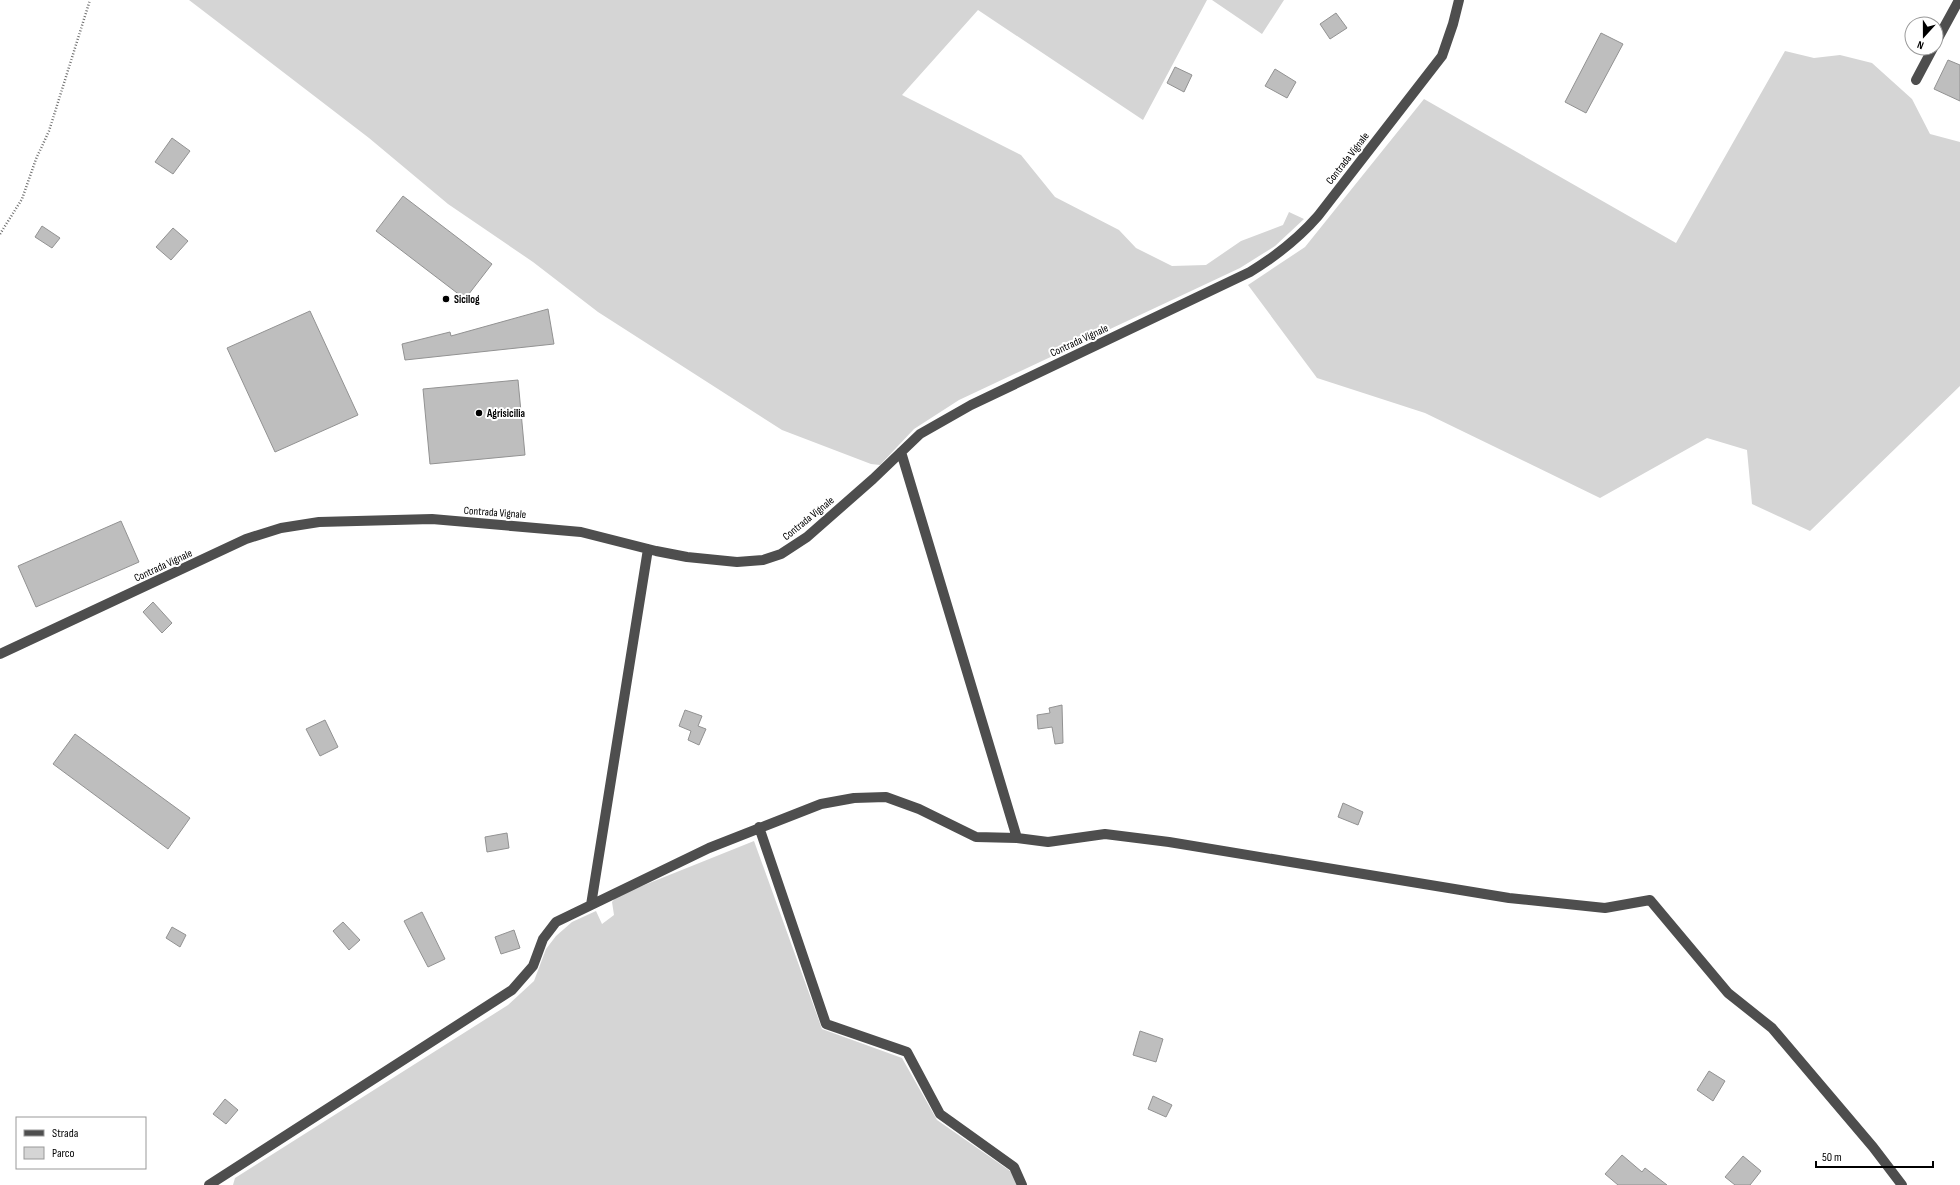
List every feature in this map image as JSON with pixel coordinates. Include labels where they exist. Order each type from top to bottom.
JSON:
[{"type":"street","name":"Contrada Vignale","points":[[0,654],[246,540],[281,528],[319,522],[432,520],[581,532],[687,557],[737,562],[763,560],[781,554],[807,537],[920,434],[971,405],[1250,272],[1274,257],[1300,237],[1442,56],[1454,24],[1459,0]]},
{"type":"street","points":[[1944,27],[1958,0]]},
{"type":"street","points":[[1916,80],[1929,56]]},
{"type":"street","points":[[902,452],[1017,838]]},
{"type":"street","points":[[591,905],[648,549]]},
{"type":"street","points":[[209,1185],[507,995],[533,966],[543,939],[556,922],[709,848],[759,827],[821,804],[854,798],[886,798],[919,809],[976,837],[1017,838],[1048,842],[1105,834],[1169,842],[1509,898],[1605,908],[1650,900],[1728,993],[1772,1028],[1873,1147],[1902,1185]]},
{"type":"street","points":[[759,827],[826,1024],[907,1052],[940,1114],[1014,1167],[1022,1185]]},
{"type":"path","points":[[0,234],[22,199],[36,159],[49,131],[90,0]]},
{"type":"green space","points":[[189,0],[1207,0],[1143,120],[978,10],[902,95],[1021,155],[1055,197],[1119,230],[1136,248],[1172,266],[1206,265],[1241,241],[1283,225],[1289,212],[1304,219],[1275,246],[1240,268],[959,400],[914,429],[880,465],[871,464],[782,430],[598,312],[533,262],[448,204],[369,138]]},
{"type":"green space","points":[[1212,0],[1284,0],[1262,34]]},
{"type":"green space","points":[[1785,51],[1814,58],[1840,55],[1872,63],[1912,99],[1930,134],[1960,142],[1960,386],[1810,531],[1752,504],[1747,450],[1707,438],[1600,498],[1425,413],[1317,378],[1248,285],[1305,247],[1424,99],[1676,243]]},
{"type":"green space","points":[[754,841],[822,1029],[902,1058],[937,1120],[1013,1173],[1018,1185],[233,1185],[235,1178],[508,1005],[534,981],[546,949],[556,936],[572,922],[596,911],[602,924],[614,915],[612,902],[617,896]]},
{"type":"building","points":[[1336,13],[1347,28],[1330,39],[1320,24]]},
{"type":"building","points":[[1601,33],[1623,44],[1586,113],[1565,102]]},
{"type":"building","points":[[1948,60],[1960,65],[1960,101],[1934,89]]},
{"type":"building","points":[[1175,67],[1192,75],[1184,92],[1167,83]]},
{"type":"building","points":[[1275,69],[1296,82],[1287,98],[1265,86]]},
{"type":"building","points":[[172,138],[190,151],[173,174],[155,162]]},
{"type":"building","points":[[403,196],[492,264],[465,299],[376,231]]},
{"type":"building","points":[[42,226],[60,238],[52,248],[35,237]]},
{"type":"building","points":[[173,228],[188,241],[171,260],[156,247]]},
{"type":"building","points":[[548,309],[554,344],[405,360],[402,344],[450,332],[451,336]]},
{"type":"building","points":[[310,311],[358,415],[275,452],[227,348]]},
{"type":"building","points":[[518,380],[525,455],[430,464],[423,389]]},
{"type":"building","points":[[121,521],[139,562],[36,607],[18,566]]},
{"type":"building","points":[[153,602],[172,623],[162,633],[143,612]]},
{"type":"building","points":[[1062,705],[1063,743],[1055,744],[1052,727],[1038,729],[1037,715],[1050,713],[1049,708]]},
{"type":"building","points":[[685,710],[702,716],[698,726],[706,729],[699,745],[688,740],[691,731],[679,726]]},
{"type":"building","points":[[325,720],[338,747],[320,756],[306,729]]},
{"type":"building","points":[[75,734],[190,818],[168,849],[53,764]]},
{"type":"building","points":[[1343,803],[1363,812],[1358,825],[1338,817]]},
{"type":"building","points":[[507,833],[509,848],[487,852],[485,837]]},
{"type":"building","points":[[422,912],[445,959],[428,967],[404,921]]},
{"type":"building","points":[[343,922],[360,940],[349,950],[333,931]]},
{"type":"building","points":[[172,927],[186,935],[180,947],[166,938]]},
{"type":"building","points":[[514,930],[520,948],[501,954],[495,937]]},
{"type":"building","points":[[1140,1031],[1163,1039],[1156,1062],[1133,1055]]},
{"type":"building","points":[[1709,1071],[1725,1081],[1713,1101],[1697,1090]]},
{"type":"building","points":[[1153,1096],[1172,1105],[1166,1117],[1148,1109]]},
{"type":"building","points":[[225,1099],[238,1110],[226,1124],[213,1114]]},
{"type":"building","points":[[1622,1155],[1642,1172],[1645,1168],[1667,1185],[1618,1185],[1605,1174]]},
{"type":"building","points":[[1743,1156],[1761,1171],[1750,1185],[1735,1185],[1725,1177]]},
{"type":"place","name":"Sicilog","points":[[446,299]]},
{"type":"place","name":"Agrisicilia","points":[[479,413]]}]
